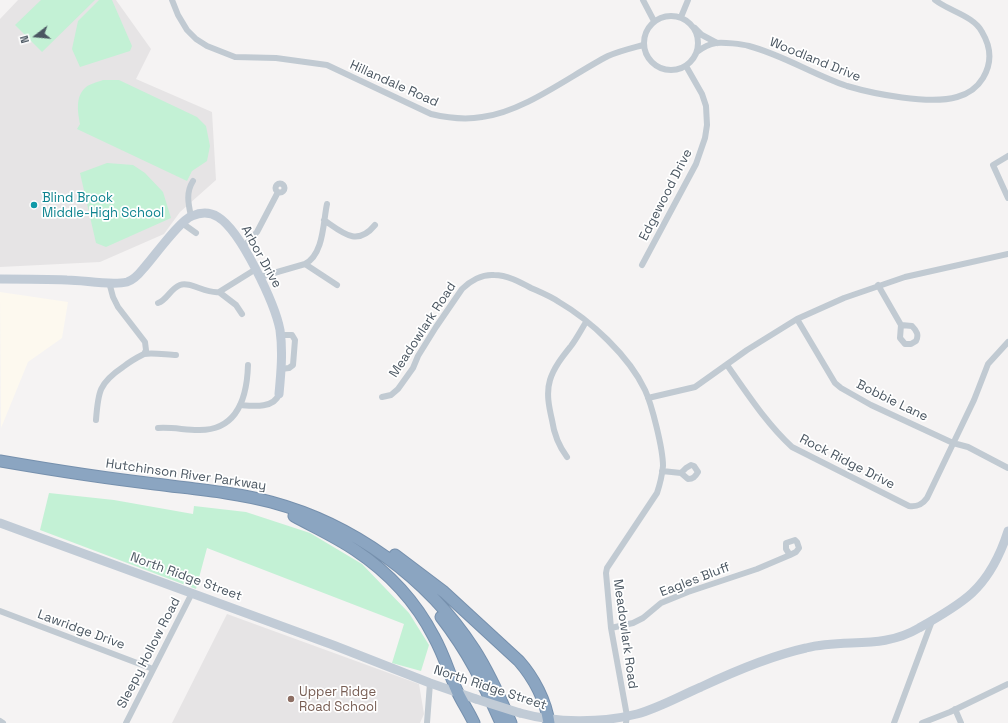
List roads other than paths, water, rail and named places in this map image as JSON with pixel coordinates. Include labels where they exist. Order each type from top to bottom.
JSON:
[{"type":"highway","name":"Hutchinson River Parkway","points":[[0,461],[100,477],[232,494],[270,501],[329,530],[362,549],[393,571],[422,596],[446,625],[468,656],[482,681],[501,723]]},
{"type":"highway","name":"Hutchinson River Parkway","points":[[0,468],[238,502],[295,513],[332,524],[365,543],[397,565],[425,590],[451,618],[474,649],[493,682],[511,723]]},
{"type":"highway","points":[[295,513],[354,550],[378,568],[400,588],[421,615],[434,637],[446,661],[457,692],[474,723]]},
{"type":"highway","points":[[295,513],[327,518],[366,537],[439,587],[510,652],[522,665],[536,686],[549,722]]},
{"type":"street","name":"Hillandale Road","points":[[172,0],[178,15],[187,30],[196,39],[207,46],[235,57],[276,58],[327,65],[431,114],[451,118],[466,119],[482,117],[513,108],[610,55],[643,44]]},
{"type":"street","points":[[643,0],[654,21]]},
{"type":"street","points":[[681,17],[688,0]]},
{"type":"street","name":"Woodland Drive","points":[[694,28],[702,35],[717,43],[748,45],[845,85],[861,90],[916,99],[946,100],[958,97],[976,88],[987,72],[989,54],[988,45],[981,29],[936,0]]},
{"type":"street","points":[[666,16],[681,17],[694,28],[698,36],[697,52],[686,66],[675,70],[662,69],[652,63],[647,56],[643,44],[646,32],[654,21],[666,16]]},
{"type":"street","name":"Woodland Drive","points":[[697,52],[717,43]]},
{"type":"street","name":"Edgewood Drive","points":[[642,265],[696,164],[705,138],[707,125],[706,106],[702,94],[686,66]]},
{"type":"street","points":[[1008,156],[993,165],[1008,198]]},
{"type":"street","points":[[0,279],[126,282],[134,279],[182,223],[191,216],[188,192],[193,181]]},
{"type":"street","points":[[243,247],[257,232],[278,192]]},
{"type":"street","points":[[158,303],[173,290],[183,284],[212,293],[220,292],[258,273],[305,264],[316,254],[320,243],[327,204]]},
{"type":"street","name":"Arbor Drive","points":[[191,216],[206,213],[219,218],[227,224],[243,247],[258,273],[276,315],[281,335],[279,394]]},
{"type":"street","points":[[324,220],[345,234],[354,237],[366,235],[375,225]]},
{"type":"street","points":[[182,223],[196,233]]},
{"type":"street","points":[[648,398],[695,387],[747,350],[797,319],[844,298],[878,285],[905,277],[1008,254]]},
{"type":"street","points":[[305,264],[337,285]]},
{"type":"street","name":"Meadowlark Road","points":[[382,397],[391,395],[398,389],[413,368],[418,356],[436,327],[462,289],[480,277],[495,275],[519,282],[559,302],[586,322],[619,352],[645,389],[660,447],[662,471],[660,483],[656,493],[607,568],[606,582],[611,628],[627,720]]},
{"type":"street","points":[[109,282],[113,297],[118,307],[145,342],[146,350],[144,354]]},
{"type":"street","points":[[878,285],[902,326]]},
{"type":"street","points":[[220,292],[236,305],[242,314]]},
{"type":"street","name":"Bobbie Lane","points":[[797,319],[835,383],[841,388],[871,405],[953,443],[968,446],[1008,468]]},
{"type":"street","points":[[567,457],[560,448],[554,433],[548,405],[549,385],[550,379],[559,362],[586,322]]},
{"type":"street","points":[[281,335],[292,335],[295,340],[293,365],[289,368],[281,369]]},
{"type":"street","name":"Rock Ridge Drive","points":[[727,365],[780,437],[792,447],[909,506],[920,506],[927,498],[974,400],[988,364],[1008,342]]},
{"type":"street","points":[[96,420],[98,400],[104,383],[111,375],[144,354],[176,356]]},
{"type":"street","points":[[158,428],[167,427],[198,430],[215,429],[228,422],[240,405],[246,390],[248,365]]},
{"type":"street","points":[[240,405],[257,406],[267,404],[275,400],[279,394]]},
{"type":"street","points":[[662,471],[681,473]]},
{"type":"street","name":"North Ridge Street","points":[[0,523],[333,645],[430,683],[549,722],[627,720],[747,667],[781,654],[808,647],[879,642],[912,632],[962,601],[979,586],[996,558],[1008,531]]},
{"type":"street","name":"Eagles Bluff","points":[[611,628],[630,624],[643,618],[661,603],[688,592],[757,569],[790,555]]},
{"type":"street","name":"Sleepy Hollow Road","points":[[126,723],[192,593]]},
{"type":"street","name":"Lawridge Drive","points":[[0,611],[153,669]]},
{"type":"street","points":[[894,723],[932,619]]},
{"type":"street","points":[[427,723],[430,683]]},
{"type":"street","points":[[922,723],[1008,684]]},
{"type":"street","points":[[955,709],[961,723]]},
{"type":"place","name":"Blind Brook Middle-High School","points":[[34,205]]},
{"type":"place","name":"Upper Ridge Road School","points":[[291,699]]}]
